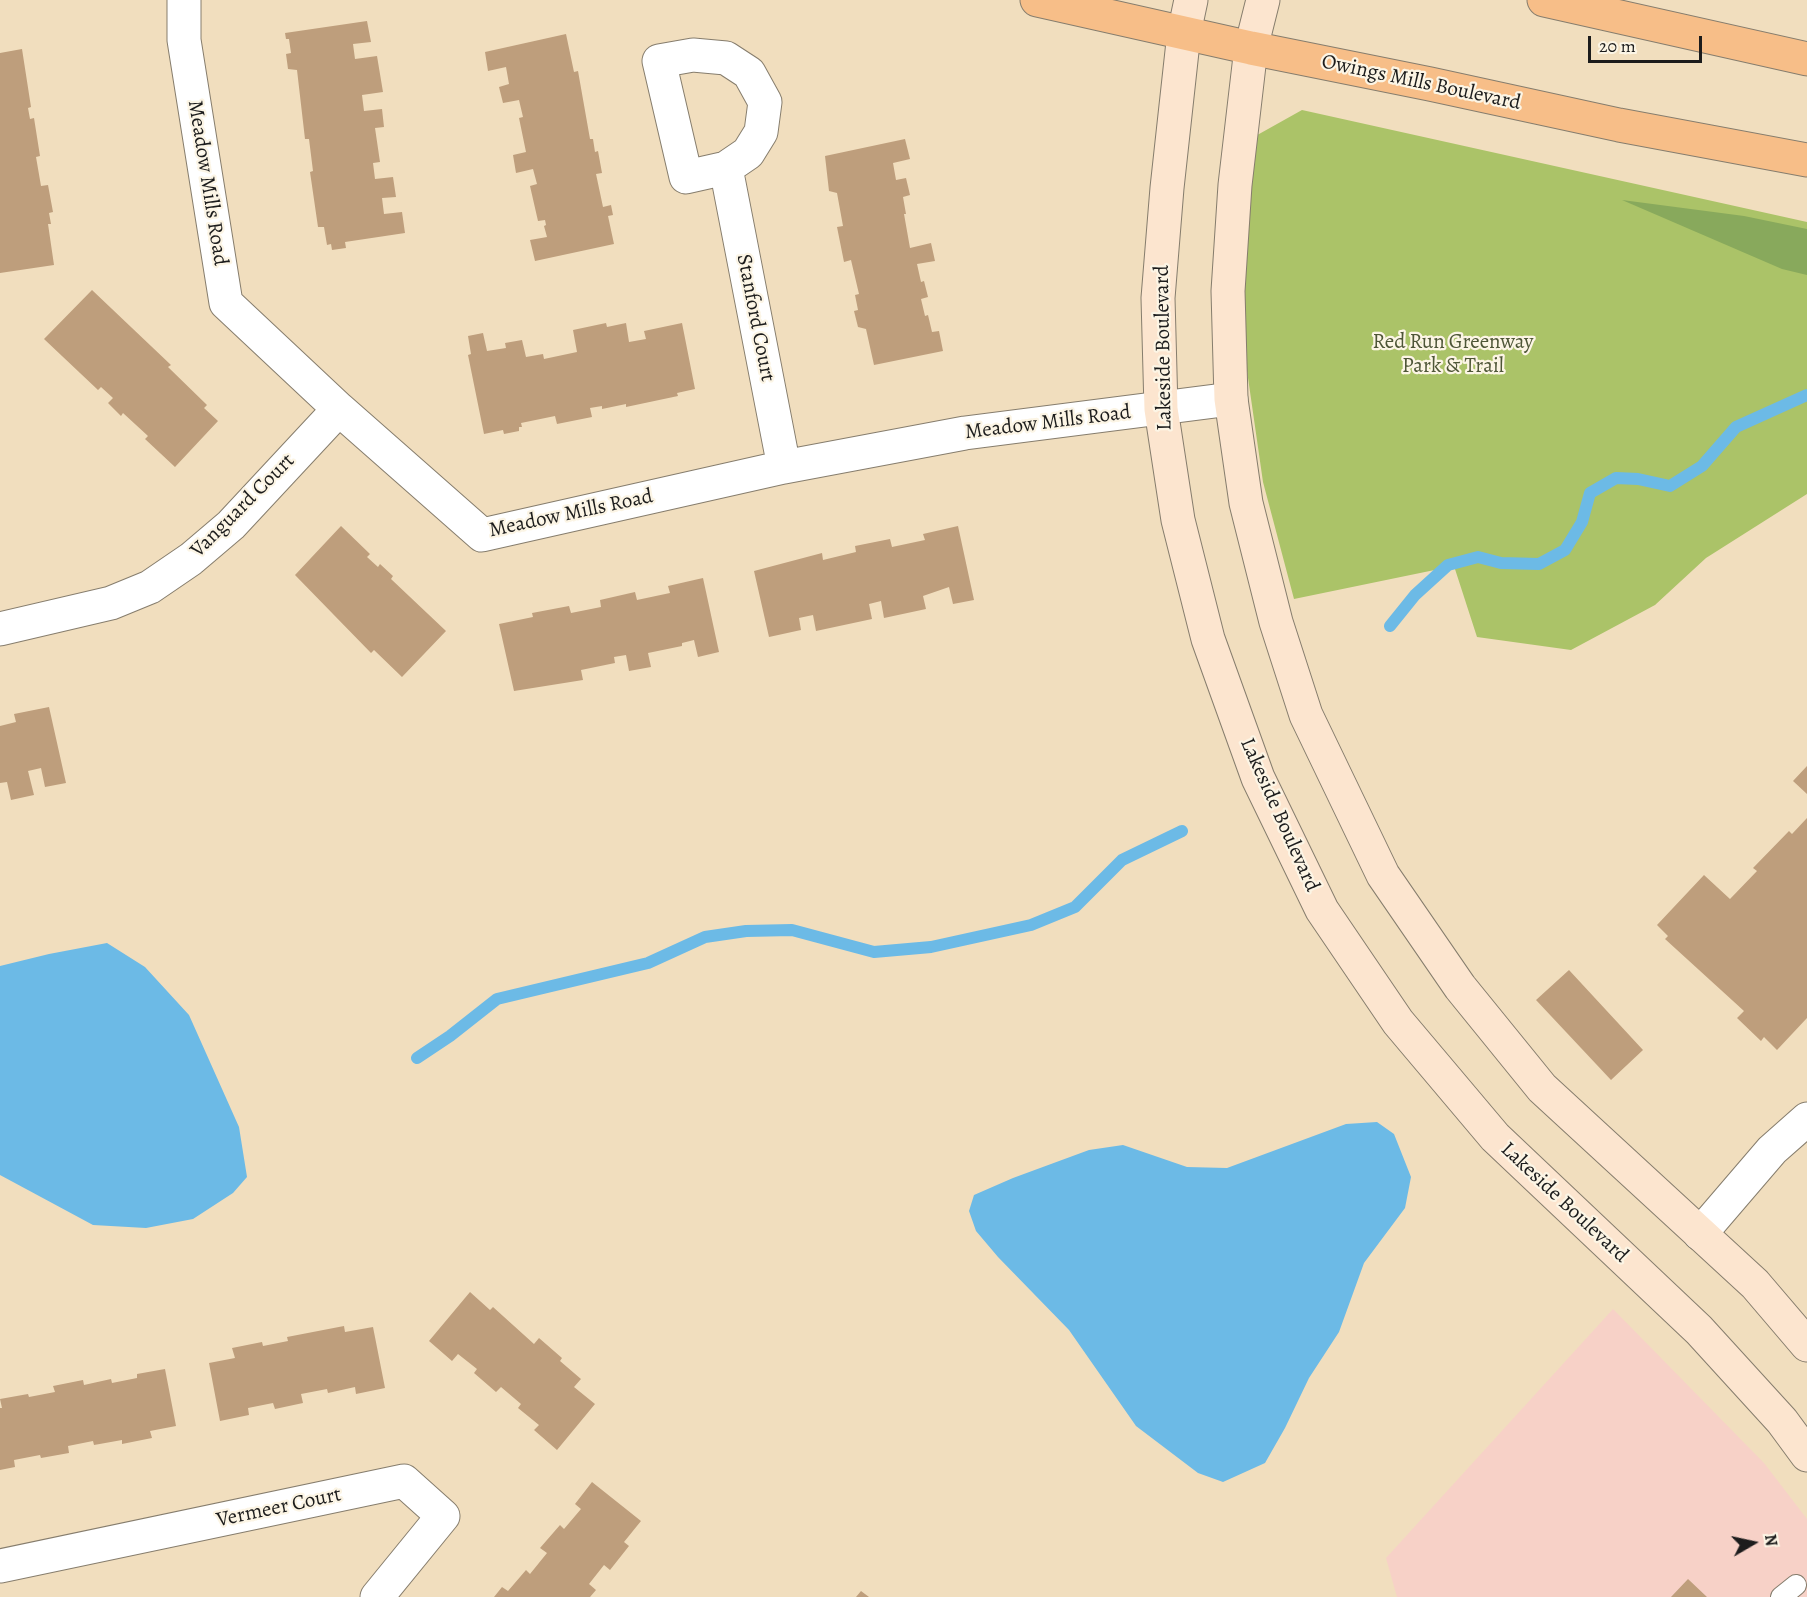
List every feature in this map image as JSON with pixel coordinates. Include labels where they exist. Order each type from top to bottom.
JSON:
[{"type":"main road","name":"Owings Mills Boulevard","points":[[1037,0],[1630,128],[1807,160]]},
{"type":"main road","name":"Lakeside Boulevard","points":[[1191,0],[1184,33],[1158,298],[1161,409],[1178,520],[1208,639],[1258,778],[1322,910],[1398,1022],[1495,1137],[1699,1330],[1782,1421],[1807,1455]]},
{"type":"main road","points":[[1263,0],[1251,48],[1235,185],[1229,279],[1231,399],[1246,503],[1276,622],[1306,715],[1383,876],[1460,987],[1542,1088],[1755,1284],[1807,1345]]},
{"type":"main road","points":[[1544,0],[1807,59]]},
{"type":"street","name":"Meadow Mills Road","points":[[184,0],[184,40],[226,303],[339,409],[482,535],[784,468],[965,433],[1231,399]]},
{"type":"street","name":"Stanford Court","points":[[726,168],[784,468]]},
{"type":"street","name":"Vanguard Court","points":[[0,629],[111,603],[150,587],[191,559],[231,525],[339,409]]},
{"type":"street","points":[[1700,1234],[1772,1150],[1807,1119]]},
{"type":"street","name":"Vermeer Court","points":[[0,1566],[404,1481],[443,1516],[377,1597]]},
{"type":"shaded area","points":[[1613,1309],[1764,1463],[1807,1519],[1807,1597],[1397,1597],[1386,1558]]},
{"type":"green space","name":"Red Run Greenway Park & Trail","points":[[1302,110],[1807,222],[1807,494],[1706,558],[1655,605],[1571,650],[1477,637],[1454,566],[1294,599],[1263,482],[1245,357],[1243,143]]},
{"type":"green space","points":[[1622,200],[1744,216],[1807,229],[1807,275],[1782,269]]},
{"type":"water","points":[[107,943],[145,967],[189,1015],[239,1127],[247,1177],[233,1193],[193,1219],[146,1228],[93,1225],[0,1175],[0,966]]},
{"type":"water","points":[[1377,1122],[1394,1134],[1411,1177],[1405,1208],[1364,1263],[1339,1332],[1309,1378],[1265,1463],[1223,1482],[1198,1473],[1136,1426],[1069,1330],[976,1231],[969,1211],[974,1195],[1089,1150],[1123,1145],[1187,1167],[1227,1168],[1346,1124]]},
{"type":"building","points":[[367,21],[371,42],[353,44],[355,59],[377,56],[383,92],[362,95],[364,111],[382,109],[384,127],[375,128],[380,162],[373,163],[375,179],[393,177],[396,197],[382,198],[384,214],[402,212],[405,233],[345,242],[346,248],[332,250],[331,244],[327,245],[324,227],[318,227],[310,172],[313,171],[309,139],[305,139],[297,70],[288,69],[286,54],[291,53],[289,39],[286,39],[285,33]]},
{"type":"building","points":[[566,34],[574,72],[578,71],[590,139],[593,139],[595,152],[598,151],[602,173],[596,174],[603,207],[611,205],[613,215],[608,216],[614,244],[535,261],[530,240],[547,237],[544,226],[546,225],[545,220],[538,221],[530,186],[537,184],[533,169],[516,173],[513,155],[526,152],[519,118],[523,117],[519,100],[503,103],[499,87],[509,84],[506,67],[488,71],[485,52]]},
{"type":"building","points":[[22,49],[31,107],[28,108],[30,119],[34,118],[40,156],[36,157],[41,186],[48,185],[53,212],[49,213],[51,224],[48,224],[54,265],[0,273],[0,53]]},
{"type":"building","points":[[905,139],[910,159],[893,163],[896,180],[906,178],[910,195],[903,197],[910,248],[931,243],[935,261],[917,264],[921,282],[924,281],[928,297],[921,299],[925,316],[928,315],[932,332],[939,331],[943,351],[874,365],[866,329],[858,327],[854,311],[858,310],[855,295],[859,294],[851,260],[844,262],[837,227],[843,226],[837,193],[829,191],[825,156]]},
{"type":"building","points":[[92,290],[171,365],[168,367],[207,405],[204,408],[218,421],[175,467],[145,439],[148,436],[123,413],[121,416],[108,403],[113,398],[101,387],[98,390],[44,339]]},
{"type":"building","points":[[606,323],[607,327],[626,323],[629,342],[646,339],[644,331],[682,323],[695,389],[677,393],[678,396],[626,407],[626,404],[602,409],[602,406],[590,408],[592,417],[557,424],[555,416],[521,423],[522,427],[519,427],[519,431],[504,434],[503,430],[484,434],[468,355],[471,354],[468,336],[483,333],[487,351],[506,348],[505,343],[522,340],[526,357],[543,354],[544,359],[577,352],[573,330]]},
{"type":"building","points":[[341,526],[370,554],[367,557],[378,567],[380,564],[393,576],[391,579],[446,631],[402,677],[374,650],[371,653],[295,575]]},
{"type":"building","points":[[958,526],[974,600],[953,604],[949,587],[923,596],[926,609],[884,618],[881,601],[869,604],[872,619],[816,631],[813,615],[799,618],[801,630],[769,637],[754,571],[822,553],[823,560],[856,552],[855,546],[890,539],[892,547],[925,540],[923,534]]},
{"type":"building","points":[[703,578],[719,652],[698,657],[694,640],[682,643],[682,646],[648,653],[651,667],[629,671],[626,655],[614,657],[615,663],[581,670],[583,680],[514,691],[499,624],[533,617],[532,613],[569,606],[571,613],[601,607],[600,600],[635,592],[637,600],[670,593],[668,586]]},
{"type":"building","points":[[49,707],[66,783],[45,787],[41,768],[28,771],[34,795],[11,800],[7,782],[0,783],[0,726],[16,722],[14,714]]},
{"type":"building","points":[[1807,766],[1807,794],[1793,781]]},
{"type":"building","points":[[1807,818],[1807,1018],[1777,1050],[1764,1037],[1761,1041],[1737,1018],[1744,1011],[1665,939],[1668,936],[1657,925],[1704,875],[1730,899],[1757,871],[1753,868],[1789,831],[1792,834]]},
{"type":"building","points":[[1569,970],[1643,1050],[1611,1080],[1536,1000]]},
{"type":"building","points":[[470,1292],[490,1310],[493,1307],[534,1344],[539,1338],[562,1358],[560,1361],[581,1379],[574,1387],[595,1404],[557,1450],[534,1430],[539,1425],[518,1408],[521,1404],[501,1387],[496,1392],[474,1373],[477,1369],[458,1354],[452,1361],[429,1341]]},
{"type":"building","points":[[344,1326],[345,1332],[373,1327],[385,1388],[356,1394],[355,1387],[328,1393],[327,1389],[301,1394],[303,1403],[275,1409],[273,1403],[248,1408],[249,1415],[220,1421],[209,1363],[235,1358],[232,1348],[262,1342],[263,1346],[288,1341],[287,1337]]},
{"type":"building","points":[[165,1369],[176,1426],[150,1431],[152,1438],[122,1444],[122,1440],[94,1445],[93,1441],[68,1446],[69,1453],[14,1460],[15,1467],[0,1470],[0,1408],[2,1408],[0,1399],[55,1392],[53,1386],[83,1380],[84,1385],[111,1379],[112,1383],[137,1378],[137,1374]]},
{"type":"building","points":[[592,1482],[641,1521],[624,1542],[629,1546],[610,1570],[604,1565],[589,1584],[596,1590],[590,1597],[494,1597],[502,1587],[508,1591],[526,1570],[530,1574],[547,1553],[540,1548],[560,1525],[564,1529],[581,1509],[575,1504]]},
{"type":"building","points":[[1688,1579],[1707,1597],[1671,1597]]},
{"type":"building","points":[[861,1591],[869,1597],[856,1597]]},
{"type":"waterway","points":[[1390,626],[1415,595],[1448,565],[1478,557],[1501,563],[1539,564],[1565,550],[1582,522],[1590,493],[1616,478],[1638,479],[1670,486],[1702,466],[1736,427],[1807,395]]},
{"type":"waterway","points":[[417,1058],[450,1036],[497,999],[648,963],[705,937],[746,931],[792,930],[874,952],[931,947],[1031,925],[1075,907],[1122,860],[1182,831]]}]
